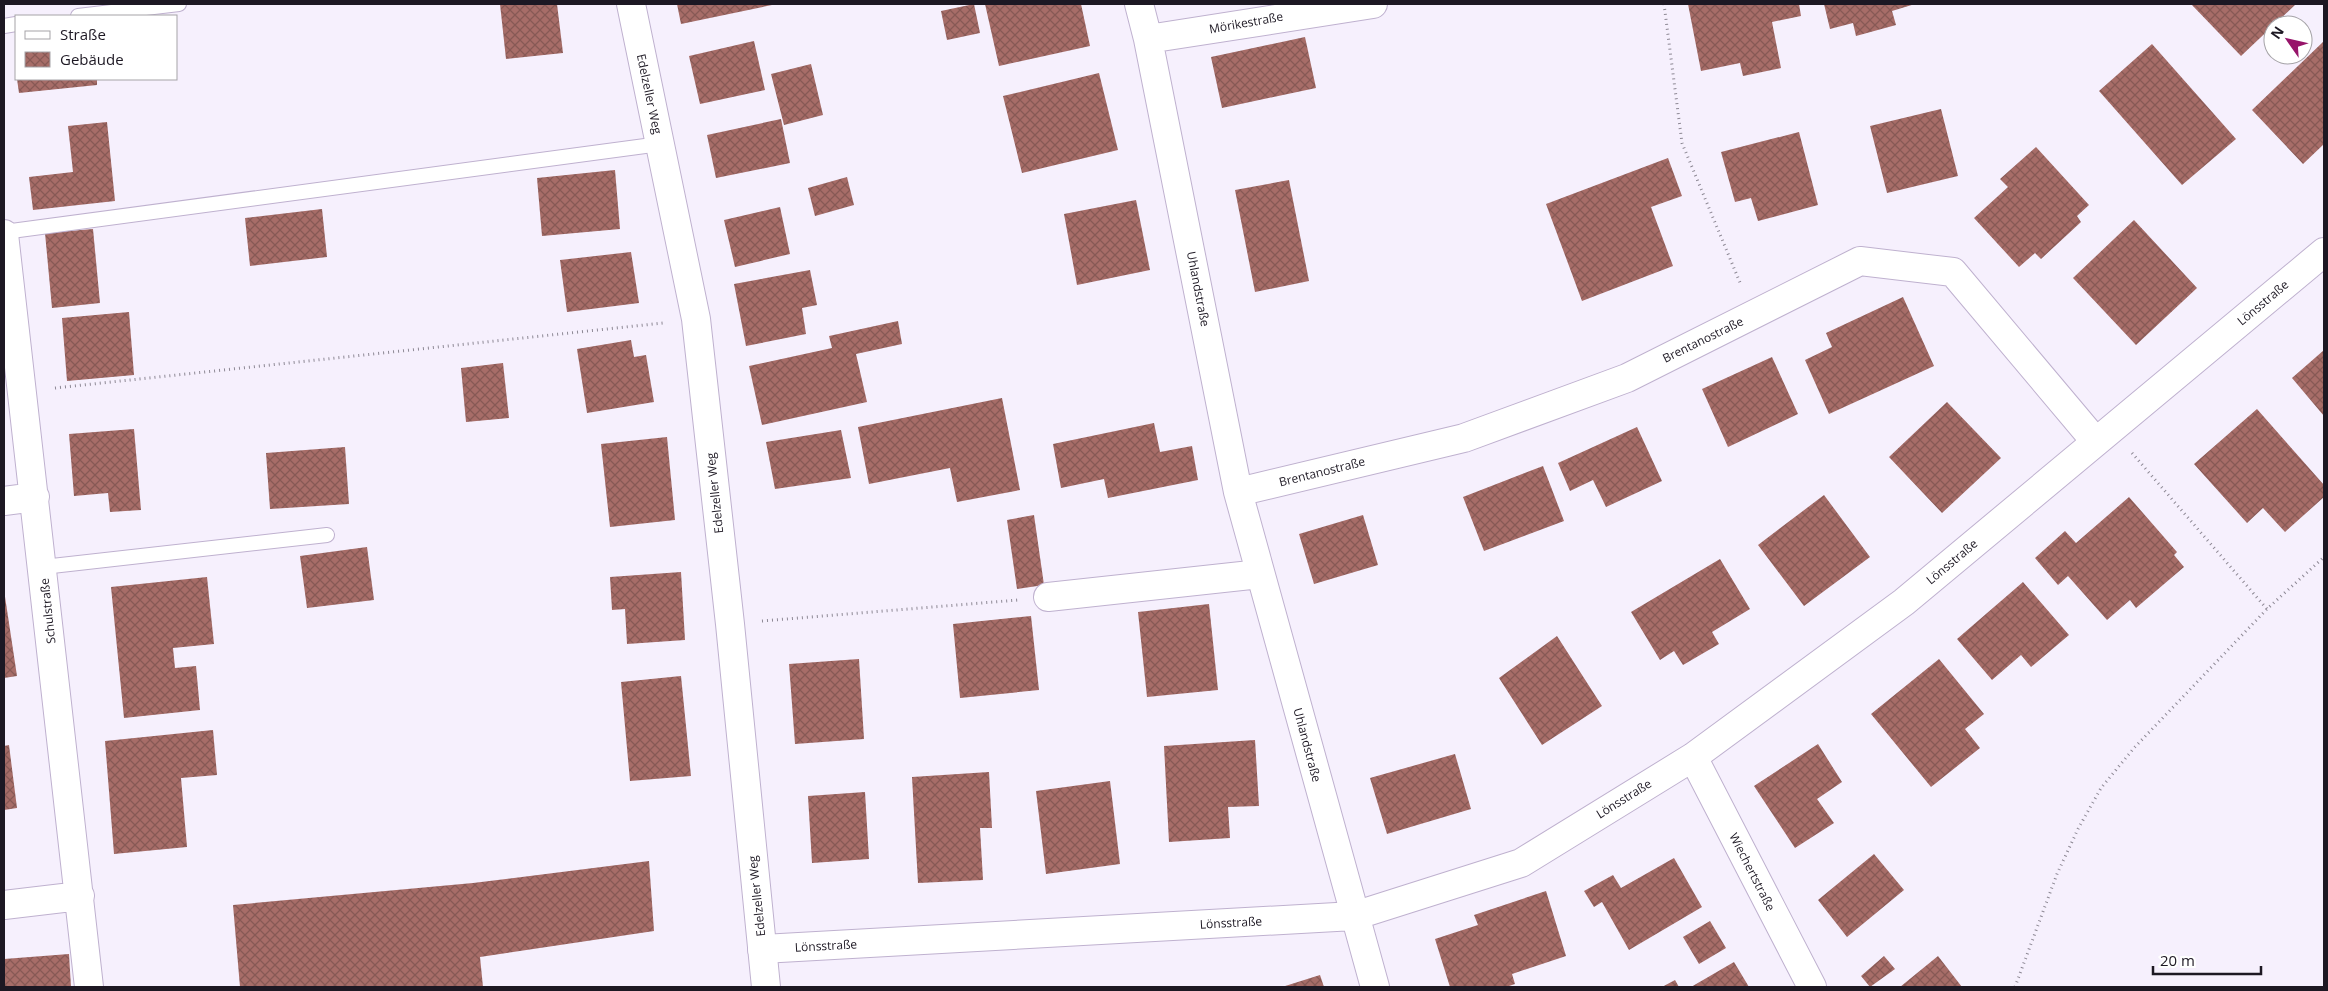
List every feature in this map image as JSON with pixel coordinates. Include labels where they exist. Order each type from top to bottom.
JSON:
[{"type":"street","name":"Edelzeller Weg","points":[[631,4],[696,319],[730,624],[766,987]]},
{"type":"street","name":"Uhlandstraße","points":[[1140,4],[1238,492],[1374,987]]},
{"type":"street","name":"Mörikestraße","points":[[1148,39],[1373,4]]},
{"type":"street","name":"Schulstraße","points":[[4,233],[89,987]]},
{"type":"street","name":"Lönsstraße","points":[[762,950],[1354,916],[1521,863],[1693,757],[1904,602],[2324,252]]},
{"type":"street","name":"Brentanostraße","points":[[1238,492],[1464,438],[1627,378],[1860,261],[1953,272],[2104,436]]},
{"type":"street","points":[[4,500],[35,496]]},
{"type":"street","points":[[1048,597],[1260,574]]},
{"type":"street","name":"Wiechertstraße","points":[[1693,757],[1812,987]]},
{"type":"street","points":[[4,905],[80,896]]},
{"type":"lane","points":[[86,15],[179,4]]},
{"type":"lane","points":[[4,233],[660,144]]},
{"type":"lane","points":[[43,567],[327,535]]},
{"type":"path","points":[[1664,4],[1682,143],[1753,316]]},
{"type":"path","points":[[22,392],[696,319]]},
{"type":"path","points":[[2104,436],[2267,609]]},
{"type":"path","points":[[2015,987],[2058,874],[2078,829],[2101,788],[2134,748],[2267,609],[2324,557]]},
{"type":"path","points":[[730,624],[1048,597]]},
{"type":"building","points":[[500,4],[557,4],[563,53],[506,59]]},
{"type":"building","points":[[677,4],[772,4],[772,5],[681,24]]},
{"type":"building","points":[[974,4],[980,33],[947,40],[941,11]]},
{"type":"building","points":[[985,4],[1081,4],[1090,46],[999,66]]},
{"type":"building","points":[[1688,4],[1799,4],[1801,16],[1772,22],[1781,68],[1743,76],[1740,63],[1701,71]]},
{"type":"building","points":[[1824,4],[1915,4],[1892,11],[1896,25],[1856,36],[1853,23],[1830,29]]},
{"type":"building","points":[[2191,4],[2296,4],[2284,15],[2263,15],[2263,35],[2241,56]]},
{"type":"building","points":[[1305,37],[1316,88],[1222,108],[1211,57]]},
{"type":"building","points":[[754,41],[765,90],[700,104],[689,56]]},
{"type":"building","points":[[2324,41],[2324,144],[2303,164],[2252,110],[2299,65],[2313,65],[2313,52]]},
{"type":"building","points":[[2152,44],[2236,139],[2182,185],[2099,91]]},
{"type":"building","points":[[811,64],[823,115],[784,125],[771,74]]},
{"type":"building","points":[[1099,73],[1118,150],[1022,173],[1003,96]]},
{"type":"building","points":[[17,80],[97,80],[97,85],[19,93]]},
{"type":"building","points":[[1941,109],[1958,176],[1887,193],[1870,126]]},
{"type":"building","points":[[781,119],[790,163],[716,178],[707,135]]},
{"type":"building","points":[[107,122],[115,201],[33,210],[29,177],[73,172],[68,126]]},
{"type":"building","points":[[1799,132],[1818,205],[1758,221],[1751,198],[1735,202],[1721,152]]},
{"type":"building","points":[[2036,147],[2089,205],[2077,216],[2081,222],[2041,259],[2035,253],[2019,267],[1974,218],[2008,187],[2000,179]]},
{"type":"building","points":[[1668,158],[1682,196],[1651,207],[1673,266],[1582,301],[1546,204]]},
{"type":"building","points":[[615,170],[620,229],[542,236],[537,178]]},
{"type":"building","points":[[847,177],[854,205],[815,216],[808,188]]},
{"type":"building","points":[[1289,180],[1309,281],[1255,292],[1235,190]]},
{"type":"building","points":[[1136,200],[1150,270],[1077,285],[1064,214]]},
{"type":"building","points":[[780,207],[790,254],[735,267],[724,220]]},
{"type":"building","points":[[322,209],[327,257],[250,266],[245,218]]},
{"type":"building","points":[[2134,220],[2197,288],[2136,345],[2073,278]]},
{"type":"building","points":[[93,229],[100,303],[52,308],[45,233]]},
{"type":"building","points":[[631,252],[639,303],[567,312],[560,260]]},
{"type":"building","points":[[810,270],[817,305],[802,308],[806,334],[746,346],[734,284]]},
{"type":"building","points":[[1903,297],[1934,366],[1829,414],[1805,360],[1832,347],[1826,333]]},
{"type":"building","points":[[129,312],[134,375],[67,381],[62,318]]},
{"type":"building","points":[[898,321],[902,344],[856,354],[867,402],[762,425],[749,366],[832,348],[829,336]]},
{"type":"building","points":[[631,340],[634,357],[646,355],[654,402],[587,413],[577,349]]},
{"type":"building","points":[[2324,350],[2324,416],[2292,378]]},
{"type":"building","points":[[1772,357],[1798,414],[1728,447],[1702,389]]},
{"type":"building","points":[[503,363],[509,418],[466,422],[461,368]]},
{"type":"building","points":[[1002,398],[1020,490],[957,502],[950,468],[869,484],[858,427]]},
{"type":"building","points":[[1947,402],[2001,458],[1942,513],[1889,457]]},
{"type":"building","points":[[2257,409],[2324,485],[2324,497],[2285,532],[2263,508],[2247,523],[2194,464]]},
{"type":"building","points":[[1154,423],[1160,452],[1192,446],[1198,480],[1108,498],[1104,479],[1061,488],[1053,444]]},
{"type":"building","points":[[1637,427],[1662,481],[1606,507],[1593,480],[1570,491],[1558,463]]},
{"type":"building","points":[[134,429],[141,510],[110,512],[108,493],[74,496],[69,434]]},
{"type":"building","points":[[841,430],[851,478],[775,489],[766,442]]},
{"type":"building","points":[[667,437],[675,520],[610,527],[601,444]]},
{"type":"building","points":[[345,447],[349,504],[270,509],[266,453]]},
{"type":"building","points":[[1543,466],[1564,521],[1484,551],[1463,497]]},
{"type":"building","points":[[1824,495],[1870,557],[1804,606],[1758,545]]},
{"type":"building","points":[[2129,497],[2177,552],[2174,555],[2184,567],[2136,608],[2130,600],[2107,620],[2068,576],[2058,585],[2035,558],[2065,531],[2076,543]]},
{"type":"building","points":[[1034,515],[1044,585],[1017,589],[1007,520]]},
{"type":"building","points":[[1363,515],[1378,565],[1314,584],[1299,534]]},
{"type":"building","points":[[367,547],[374,600],[307,608],[300,556]]},
{"type":"building","points":[[1720,559],[1750,609],[1712,632],[1719,644],[1683,665],[1674,651],[1660,660],[1631,612]]},
{"type":"building","points":[[681,572],[685,640],[627,644],[625,609],[612,610],[610,577]]},
{"type":"building","points":[[207,577],[214,644],[173,648],[175,668],[196,666],[200,710],[124,718],[111,587]]},
{"type":"building","points":[[2023,582],[2069,635],[2031,667],[2021,655],[1992,680],[1957,639]]},
{"type":"building","points":[[4,590],[17,676],[4,678]]},
{"type":"building","points":[[1209,604],[1218,690],[1147,697],[1138,612]]},
{"type":"building","points":[[1031,616],[1039,690],[960,698],[953,624]]},
{"type":"building","points":[[1557,636],[1602,706],[1542,745],[1499,678]]},
{"type":"building","points":[[859,659],[864,739],[795,744],[789,664]]},
{"type":"building","points":[[1939,659],[1984,714],[1965,729],[1980,748],[1931,787],[1871,714]]},
{"type":"building","points":[[681,676],[691,776],[630,781],[621,682]]},
{"type":"building","points":[[213,730],[217,775],[181,778],[187,847],[114,854],[105,741]]},
{"type":"building","points":[[1255,740],[1259,806],[1228,807],[1230,838],[1169,842],[1164,746]]},
{"type":"building","points":[[1818,744],[1842,782],[1817,799],[1834,823],[1795,848],[1754,786]]},
{"type":"building","points":[[9,745],[17,808],[4,810],[4,746]]},
{"type":"building","points":[[1455,754],[1471,809],[1387,834],[1370,778]]},
{"type":"building","points":[[989,772],[992,828],[980,828],[983,880],[918,883],[912,777]]},
{"type":"building","points":[[1110,781],[1120,864],[1046,874],[1036,791]]},
{"type":"building","points":[[865,792],[869,859],[812,863],[808,796]]},
{"type":"building","points":[[1874,854],[1904,890],[1847,937],[1818,900]]},
{"type":"building","points":[[1674,858],[1702,907],[1629,950],[1602,902],[1594,907],[1584,891],[1613,875],[1621,888]]},
{"type":"building","points":[[649,861],[654,931],[480,957],[483,987],[240,987],[233,905],[473,883]]},
{"type":"building","points":[[1546,891],[1566,956],[1512,974],[1515,984],[1506,987],[1450,987],[1435,939],[1478,925],[1474,915]]},
{"type":"building","points":[[1710,921],[1726,948],[1699,964],[1683,937]]},
{"type":"building","points":[[69,954],[71,987],[4,987],[4,959]]},
{"type":"building","points":[[1884,956],[1895,969],[1870,987],[1861,976]]},
{"type":"building","points":[[1938,956],[1962,987],[1900,987]]},
{"type":"building","points":[[1734,962],[1749,987],[1691,987]]},
{"type":"building","points":[[1320,975],[1324,987],[1282,987]]},
{"type":"building","points":[[1675,980],[1679,987],[1662,987]]}]
